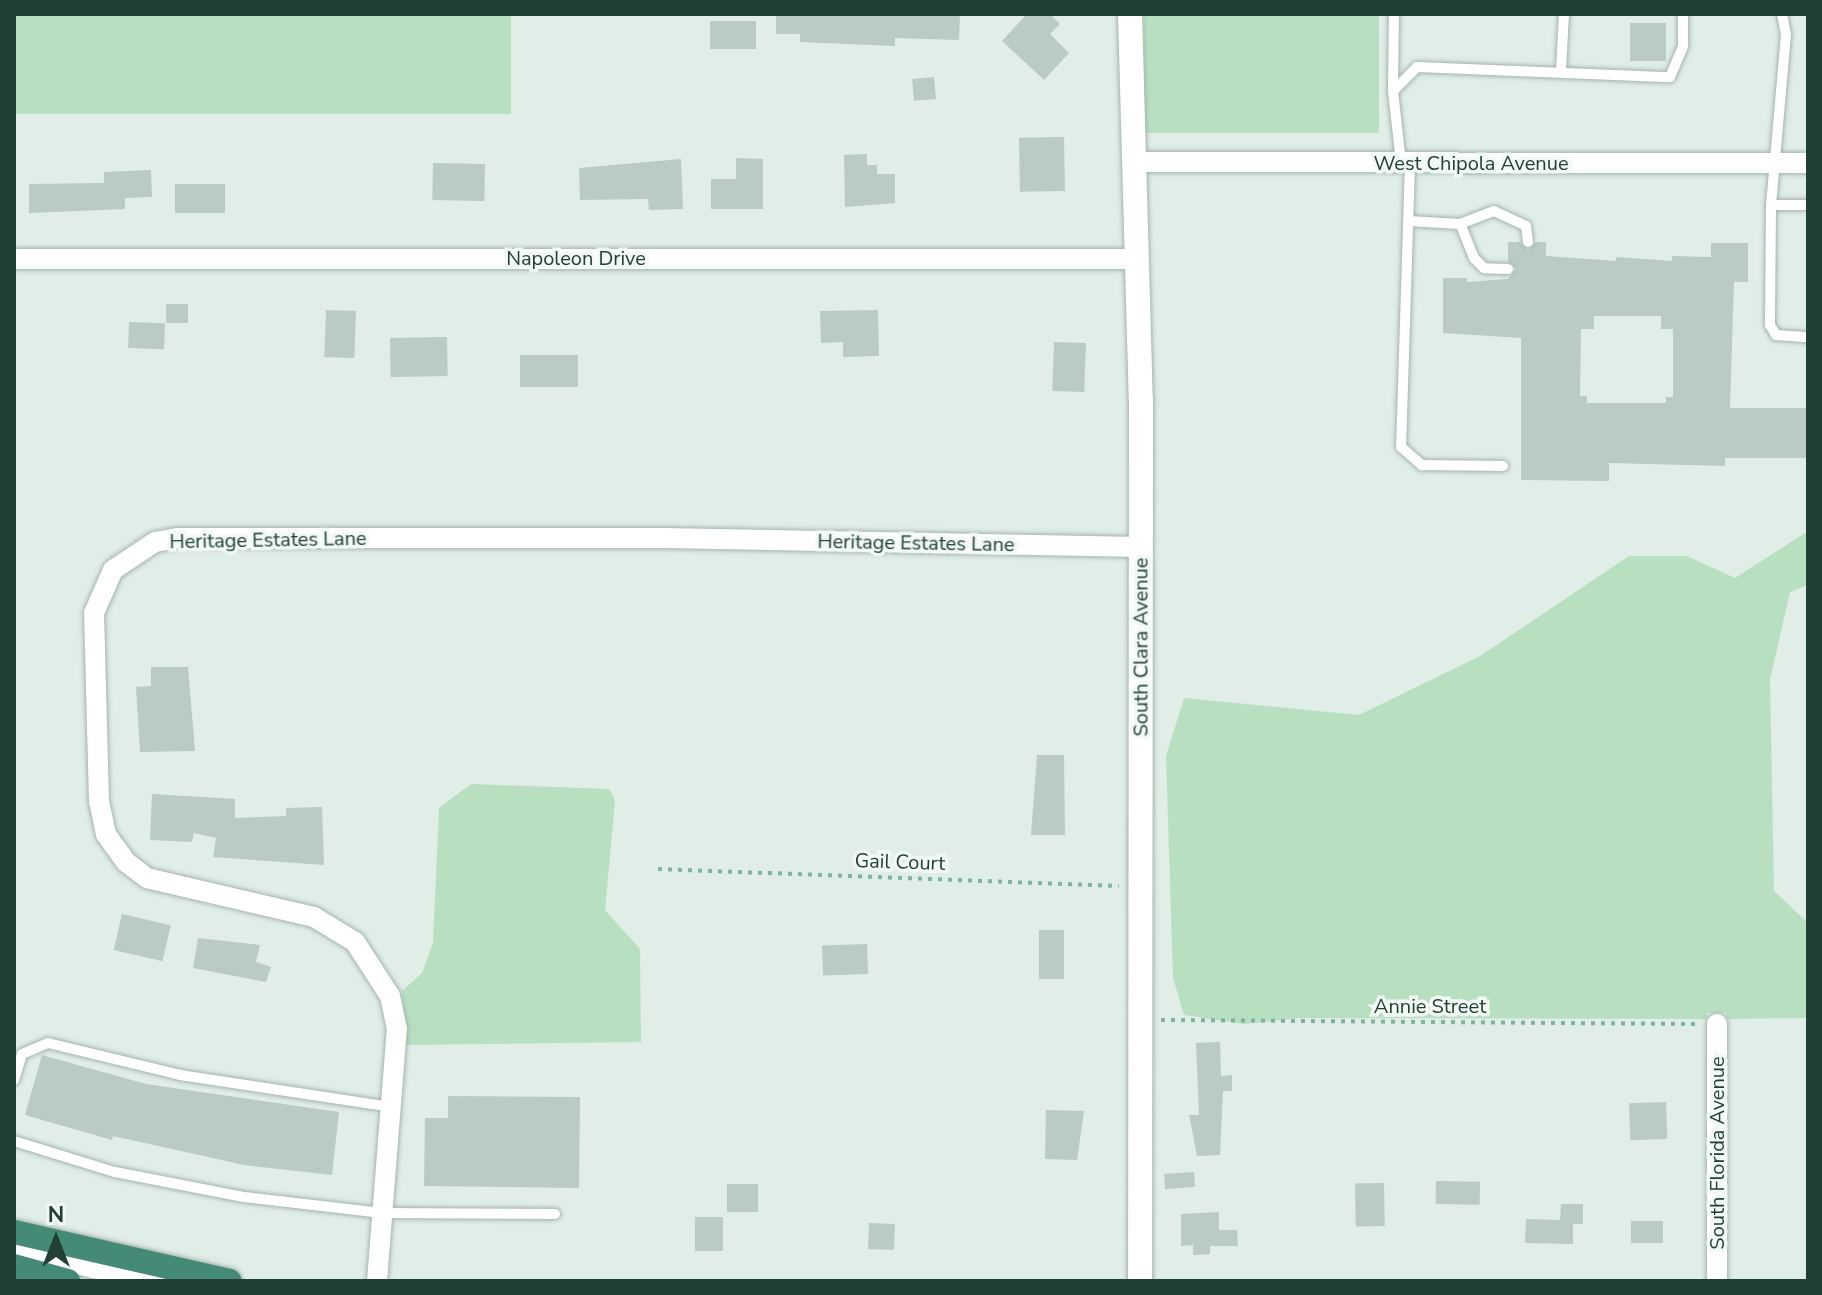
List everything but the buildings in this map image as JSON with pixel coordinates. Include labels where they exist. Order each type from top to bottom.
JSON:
[{"type":"highway","points":[[14,1232],[229,1281]]},
{"type":"highway","points":[[14,1266],[68,1281]]},
{"type":"street","name":"South Clara Avenue","points":[[1130,14],[1138,259],[1141,547],[1140,1281]]},
{"type":"street","name":"West Chipola Avenue","points":[[1134,162],[1808,163]]},
{"type":"street","name":"Napoleon Drive","points":[[14,259],[1138,259]]},
{"type":"street","name":"Heritage Estates Lane","points":[[377,1281],[397,1029],[390,996],[380,972],[355,942],[314,917],[147,878],[126,862],[106,834],[99,802],[94,613],[113,570],[129,556],[177,538],[667,538],[1141,547]]},
{"type":"street","name":"South Florida Avenue","points":[[1717,1024],[1717,1281]]},
{"type":"street","points":[[14,1246],[153,1281]]},
{"type":"lane","points":[[1394,14],[1393,91],[1406,163],[1408,221],[1401,447],[1422,465],[1503,466]]},
{"type":"lane","points":[[1561,71],[1564,14]]},
{"type":"lane","points":[[1393,91],[1417,67],[1670,77],[1683,46],[1683,14]]},
{"type":"lane","points":[[1782,14],[1786,34],[1773,163],[1770,325],[1776,335],[1808,337]]},
{"type":"lane","points":[[1771,205],[1808,205]]},
{"type":"lane","points":[[1408,221],[1460,224],[1494,211],[1526,226],[1528,242]]},
{"type":"lane","points":[[1460,224],[1474,258],[1484,268],[1508,269]]},
{"type":"lane","points":[[14,1080],[22,1054],[48,1043],[180,1075],[391,1107]]},
{"type":"lane","points":[[14,1141],[115,1172],[229,1195],[382,1213],[555,1214]]},
{"type":"path","name":"Gail Court","points":[[658,869],[1141,887]]},
{"type":"path","name":"Annie Street","points":[[1142,1019],[1717,1024]]},
{"type":"green space","points":[[14,14],[511,14],[511,114],[14,114]]},
{"type":"green space","points":[[1144,14],[1379,14],[1379,133],[1144,133]]},
{"type":"green space","points":[[1808,531],[1808,585],[1790,592],[1770,680],[1774,891],[1808,923],[1808,1018],[1727,1019],[1726,1013],[1707,1013],[1707,1019],[1299,1018],[1244,1024],[1184,1015],[1173,978],[1166,756],[1184,698],[1359,715],[1480,656],[1629,556],[1687,556],[1735,578]]},
{"type":"green space","points":[[471,784],[609,789],[615,800],[605,910],[640,949],[641,1042],[406,1045],[402,991],[422,973],[433,943],[439,808]]}]
